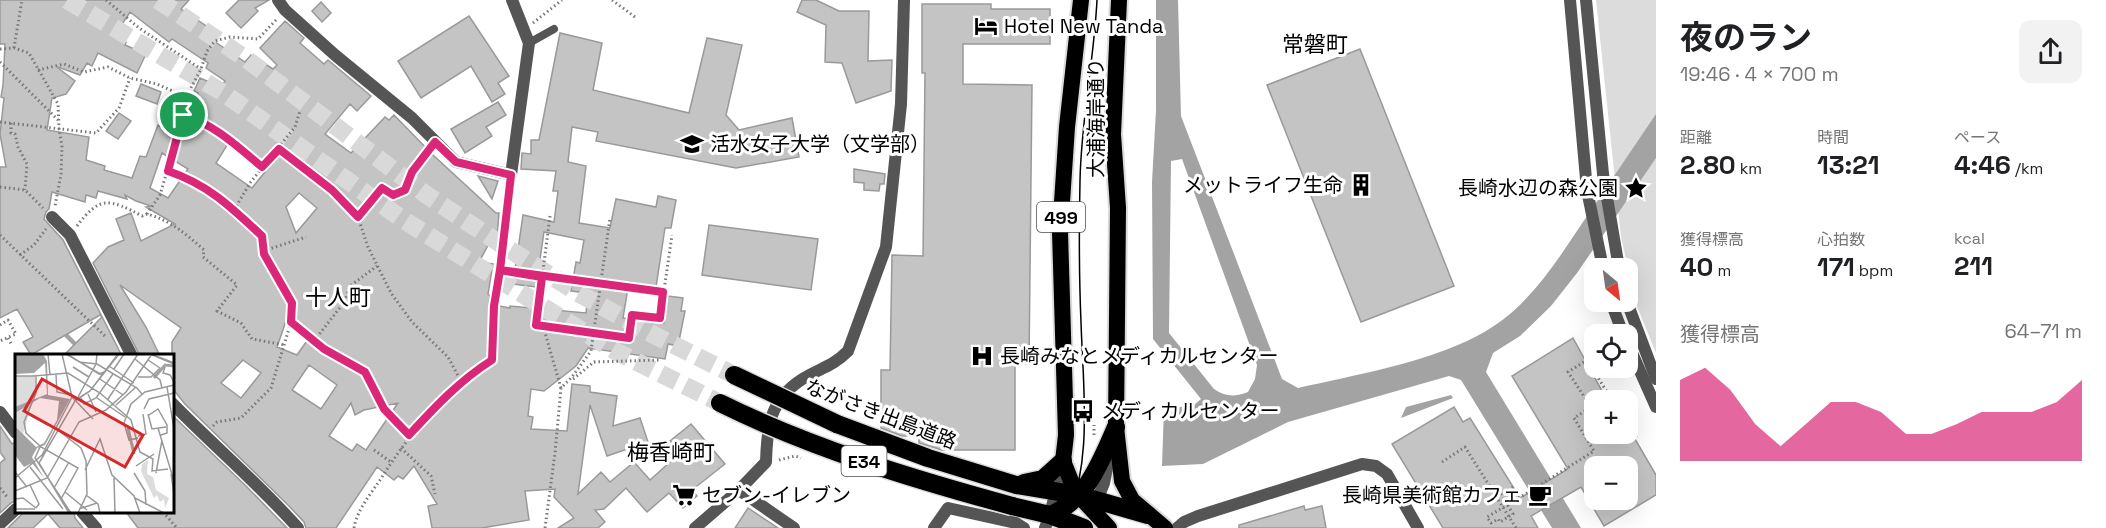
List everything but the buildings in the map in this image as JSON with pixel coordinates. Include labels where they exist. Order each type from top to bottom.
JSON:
[{"type":"highway","name":"大浦海岸通り","points":[[1063,461],[1066,435],[1060,232],[1067,127],[1081,0]]},
{"type":"highway","name":"大浦海岸通り","points":[[1119,0],[1113,134],[1118,208],[1116,427],[1122,481],[1132,500],[1165,528]]},
{"type":"highway","name":"ながさき出島道路","points":[[734,375],[814,414],[928,458],[1017,485],[1078,495],[1095,506],[1148,515]]},
{"type":"highway","name":"ながさき出島道路","points":[[720,403],[783,431],[918,480],[1012,506],[1052,524],[1083,528]]},
{"type":"highway","points":[[1052,524],[1059,512],[1093,479],[1116,427]]},
{"type":"highway","points":[[1017,485],[1042,479],[1063,461]]},
{"type":"highway","name":"499","points":[[1063,461],[1078,495]]},
{"type":"highway","name":"ながさき出島道路","points":[[1017,485],[1052,524]]},
{"type":"highway","points":[[1095,506],[1109,528]]},
{"type":"street","points":[[282,5],[335,55],[412,118],[456,162],[511,175],[529,44],[512,0]]},
{"type":"street","points":[[695,528],[739,490],[766,462],[766,436],[772,411],[785,395],[801,380],[826,369],[848,351],[886,247],[901,104],[904,0]]},
{"type":"street","points":[[1570,0],[1587,190],[1600,258]]},
{"type":"street","points":[[1586,0],[1603,174],[1617,258]]},
{"type":"street","points":[[52,217],[70,235],[131,354]]},
{"type":"street","points":[[1631,312],[1656,379]]},
{"type":"street","points":[[1638,366],[1656,407]]},
{"type":"street","points":[[174,405],[298,528]]},
{"type":"street","points":[[0,412],[15,432]]},
{"type":"street","points":[[1083,528],[1104,483],[1116,427]]},
{"type":"street","points":[[1052,524],[1063,461]]},
{"type":"street","points":[[1177,528],[1198,516],[1362,464],[1376,466],[1387,474],[1418,528]]},
{"type":"street","points":[[739,490],[794,528]]},
{"type":"street","points":[[934,528],[948,508],[1016,523],[1024,528]]},
{"type":"street","points":[[0,524],[15,510]]},
{"type":"street","points":[[83,513],[96,528]]},
{"type":"lane","points":[[529,44],[554,29]]},
{"type":"path","points":[[14,48],[22,0]]},
{"type":"path","points":[[106,0],[139,28],[201,69]]},
{"type":"path","points":[[536,21],[562,0]]},
{"type":"path","points":[[612,0],[635,17]]},
{"type":"path","points":[[147,214],[160,195],[186,97],[201,69],[207,51],[215,41],[230,37],[258,39],[282,5]]},
{"type":"path","points":[[0,49],[14,48],[29,53],[58,104],[58,128],[62,147],[61,174],[55,204]]},
{"type":"path","points":[[0,62],[58,121]]},
{"type":"path","points":[[38,70],[64,64],[84,72],[108,67],[130,78],[157,84],[186,97]]},
{"type":"path","points":[[0,122],[96,133],[119,108],[130,78]]},
{"type":"path","points":[[234,210],[250,183],[295,127],[300,111]]},
{"type":"path","points":[[183,115],[199,120],[228,139],[262,167]]},
{"type":"path","points":[[11,123],[11,133],[15,134],[18,147],[27,164],[25,190]]},
{"type":"path","points":[[358,217],[382,188],[393,195],[405,190],[412,172],[435,142]]},
{"type":"path","points":[[279,149],[332,190],[358,217],[368,247],[392,294],[412,322],[448,357],[462,381]]},
{"type":"path","points":[[168,171],[188,177],[216,194],[262,236],[264,254],[292,303],[291,322],[272,388],[241,418],[217,422],[204,436]]},
{"type":"path","points":[[354,528],[359,511],[409,435],[444,397],[492,360],[494,306],[511,175]]},
{"type":"path","points":[[0,187],[25,190],[52,217],[50,224],[34,245],[20,255]]},
{"type":"path","points":[[70,235],[86,213],[100,204],[119,204],[142,216],[147,214],[158,217],[177,227],[204,250],[203,257],[237,285],[217,311],[241,323],[252,339],[285,345]]},
{"type":"path","points":[[550,216],[536,325],[543,327],[629,338],[632,315],[660,318],[672,235]]},
{"type":"path","points":[[561,388],[591,351],[610,218]]},
{"type":"path","points":[[0,235],[109,340]]},
{"type":"path","points":[[263,250],[306,237]]},
{"type":"path","points":[[314,341],[345,300],[350,286],[377,266]]},
{"type":"path","points":[[500,270],[663,292]]},
{"type":"path","points":[[0,325],[8,320],[15,334],[0,341]]},
{"type":"path","points":[[291,322],[324,349],[365,372],[384,409],[409,435]]},
{"type":"path","points":[[543,327],[561,388],[545,528]]},
{"type":"path","points":[[8,338],[12,345]]},
{"type":"path","points":[[561,388],[594,362],[659,360]]},
{"type":"path","points":[[1584,396],[1568,372],[1587,360],[1606,390]]},
{"type":"path","points":[[1584,412],[1574,418],[1584,434]]},
{"type":"path","points":[[1094,425],[1094,436]]},
{"type":"path","points":[[1513,487],[1501,494],[1513,514],[1500,522],[1498,519],[1491,523],[1487,518],[1504,508],[1519,498],[1594,451],[1590,444]]},
{"type":"path","points":[[1442,462],[1465,447],[1516,528]]},
{"type":"path","points":[[401,448],[431,476],[435,494]]},
{"type":"path","points":[[374,450],[390,464]]},
{"type":"path","points":[[164,513],[177,528]]},
{"type":"shaded area","points":[[1156,0],[1178,0],[1181,116],[1282,379],[1298,388],[1366,373],[1435,354],[1477,336],[1511,313],[1540,284],[1656,114],[1656,158],[1587,258],[1584,258],[1584,263],[1577,273],[1551,306],[1520,336],[1493,353],[1486,372],[1581,528],[1552,528],[1461,380],[1449,376],[1288,422],[1203,464],[1162,466],[1164,408],[1193,406],[1201,399],[1153,339],[1152,182],[1156,110]],"holes":[[[1182,159],[1257,365],[1255,379],[1248,392],[1239,395],[1223,394],[1214,389],[1169,333],[1171,161]]]},
{"type":"shaded area","name":"長崎水辺の森公園","points":[[1596,0],[1656,0],[1656,353],[1638,308],[1638,258],[1626,258],[1621,237]]},
{"type":"shaded area","points":[[1451,395],[1453,398],[1401,418],[1406,407]]},
{"type":"waterway","points":[[63,332],[78,347]]},
{"type":"tunnel","points":[[67,0],[222,92],[405,221],[561,318],[617,352],[720,403]]},
{"type":"tunnel","points":[[158,0],[245,58],[428,196],[493,239],[578,293],[654,335],[734,375]]},
{"type":"tram line","points":[[1063,528],[1073,504],[1083,453],[1080,181],[1097,0]]},
{"type":"place","name":"Hotel New Tanda","points":[[986,26]]},
{"type":"place","name":"活水女子大学（文学部）","points":[[692,144]]},
{"type":"place","name":"メットライフ生命","points":[[1361,185]]},
{"type":"place","name":"長崎水辺の森公園","points":[[1636,188]]},
{"type":"place","name":"長崎みなとメディカルセンター","points":[[982,356]]},
{"type":"place","name":"メディカルセンター","points":[[1083,411]]},
{"type":"place","name":"セブン-イレブン","points":[[684,495]]},
{"type":"place","name":"長崎県美術館カフェ","points":[[1540,495]]},
{"type":"district","name":"常磐町","points":[[1315,44]]},
{"type":"district","name":"十人町","points":[[338,297]]},
{"type":"district","name":"梅香崎町","points":[[671,452]]},
{"type":"route","points":[[183,115],[168,171],[188,177],[216,194],[262,236],[264,254],[292,303],[291,322],[324,349],[365,372],[384,409],[409,435],[444,397],[476,370],[492,360],[494,306],[500,270],[663,292],[660,318],[632,315],[629,338],[536,325],[542,277],[500,270],[511,175],[456,162],[435,142],[412,172],[405,190],[393,195],[382,188],[358,217],[332,190],[279,149],[262,167],[228,139],[199,120],[183,115]]}]
